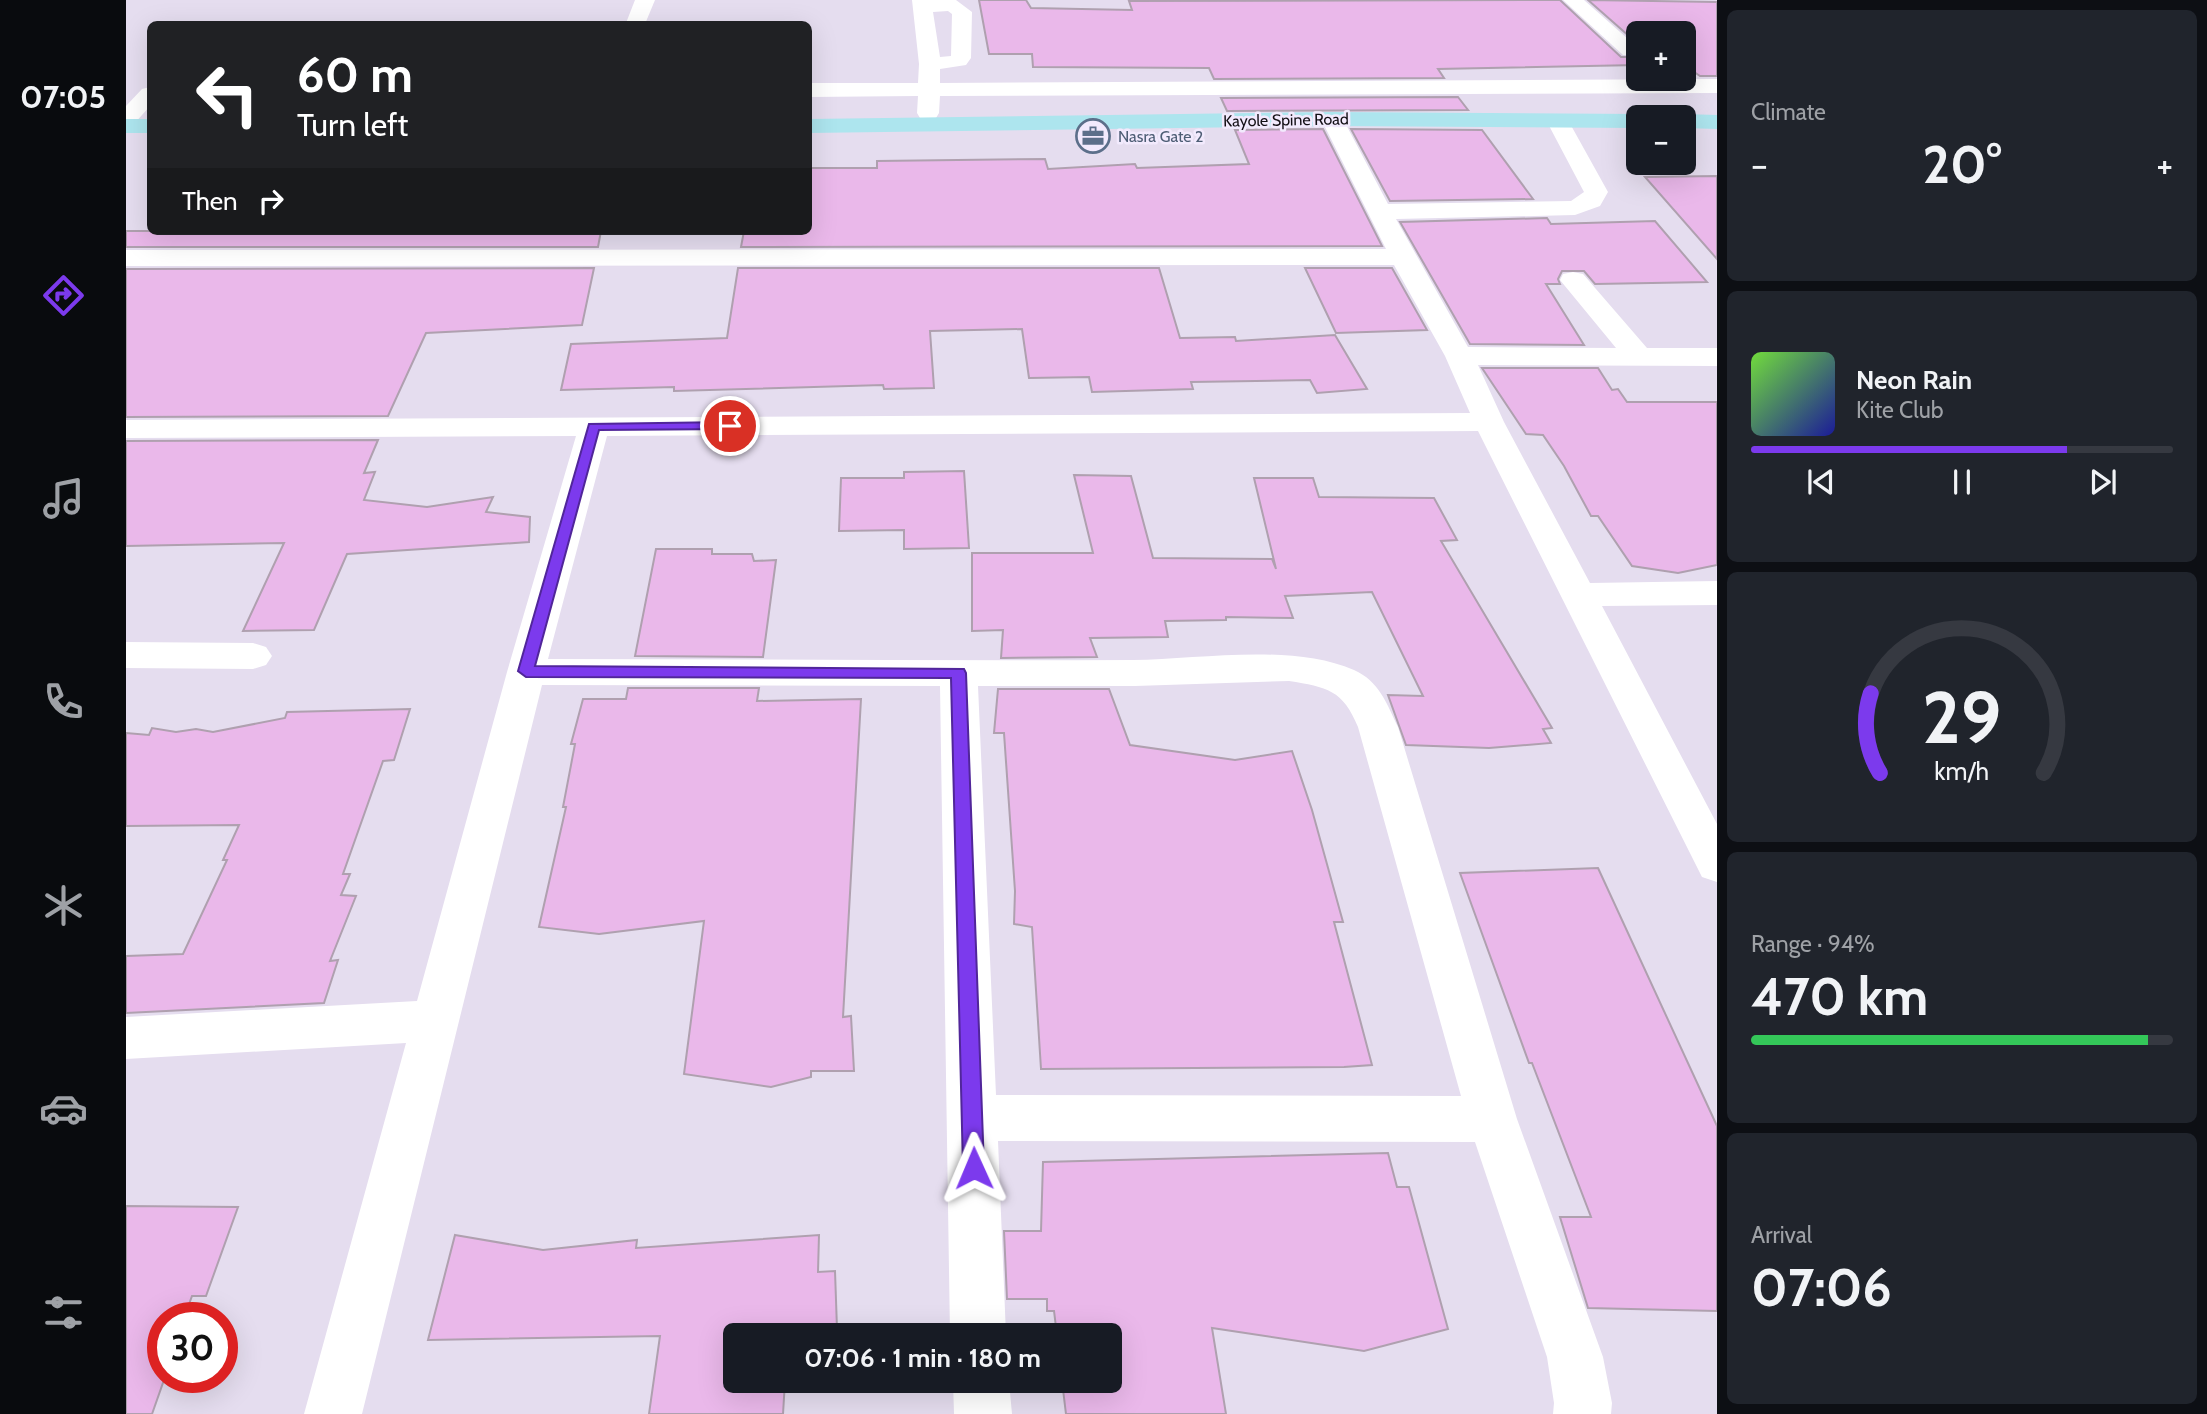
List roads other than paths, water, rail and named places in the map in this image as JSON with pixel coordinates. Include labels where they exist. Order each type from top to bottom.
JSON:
[{"type":"main road","name":"Kayole Spine Road","points":[[812,126],[1332,119],[1626,121]]},
{"type":"main road","points":[[1696,121],[1717,122]]},
{"type":"main road","points":[[126,126],[147,126]]},
{"type":"street","points":[[637,21],[645,0]]},
{"type":"street","points":[[1573,0],[1626,47]]},
{"type":"street","points":[[928,125],[930,64],[923,3],[959,8],[962,12],[962,28],[958,61],[930,64]]},
{"type":"street","points":[[925,30],[962,28]]},
{"type":"street","points":[[812,90],[1717,86]]},
{"type":"street","points":[[126,96],[147,95]]},
{"type":"street","points":[[126,119],[147,98]]},
{"type":"street","points":[[1332,119],[1403,257],[1459,356],[1489,422],[1717,864]]},
{"type":"street","points":[[1380,212],[1576,208],[1591,201],[1596,192],[1557,120]]},
{"type":"street","points":[[126,258],[1403,257]]},
{"type":"street","points":[[1573,280],[1637,356]]},
{"type":"street","points":[[1459,356],[1717,357]]},
{"type":"street","points":[[126,429],[1489,422]]},
{"type":"street","points":[[333,1414],[526,671],[594,427]]},
{"type":"street","points":[[1579,595],[1717,593]]},
{"type":"street","points":[[126,655],[253,656]]},
{"type":"street","points":[[526,671],[1135,673],[1289,668],[1317,672],[1342,680],[1365,697],[1378,727],[1492,1119],[1575,1357],[1583,1403],[1582,1414]]},
{"type":"street","points":[[959,673],[978,1323]]},
{"type":"street","points":[[126,1038],[435,1021]]},
{"type":"street","points":[[973,1118],[1492,1119]]},
{"type":"street","points":[[982,1393],[983,1414]]},
{"type":"place","name":"Nasra Gate 2","points":[[1093,136]]}]
